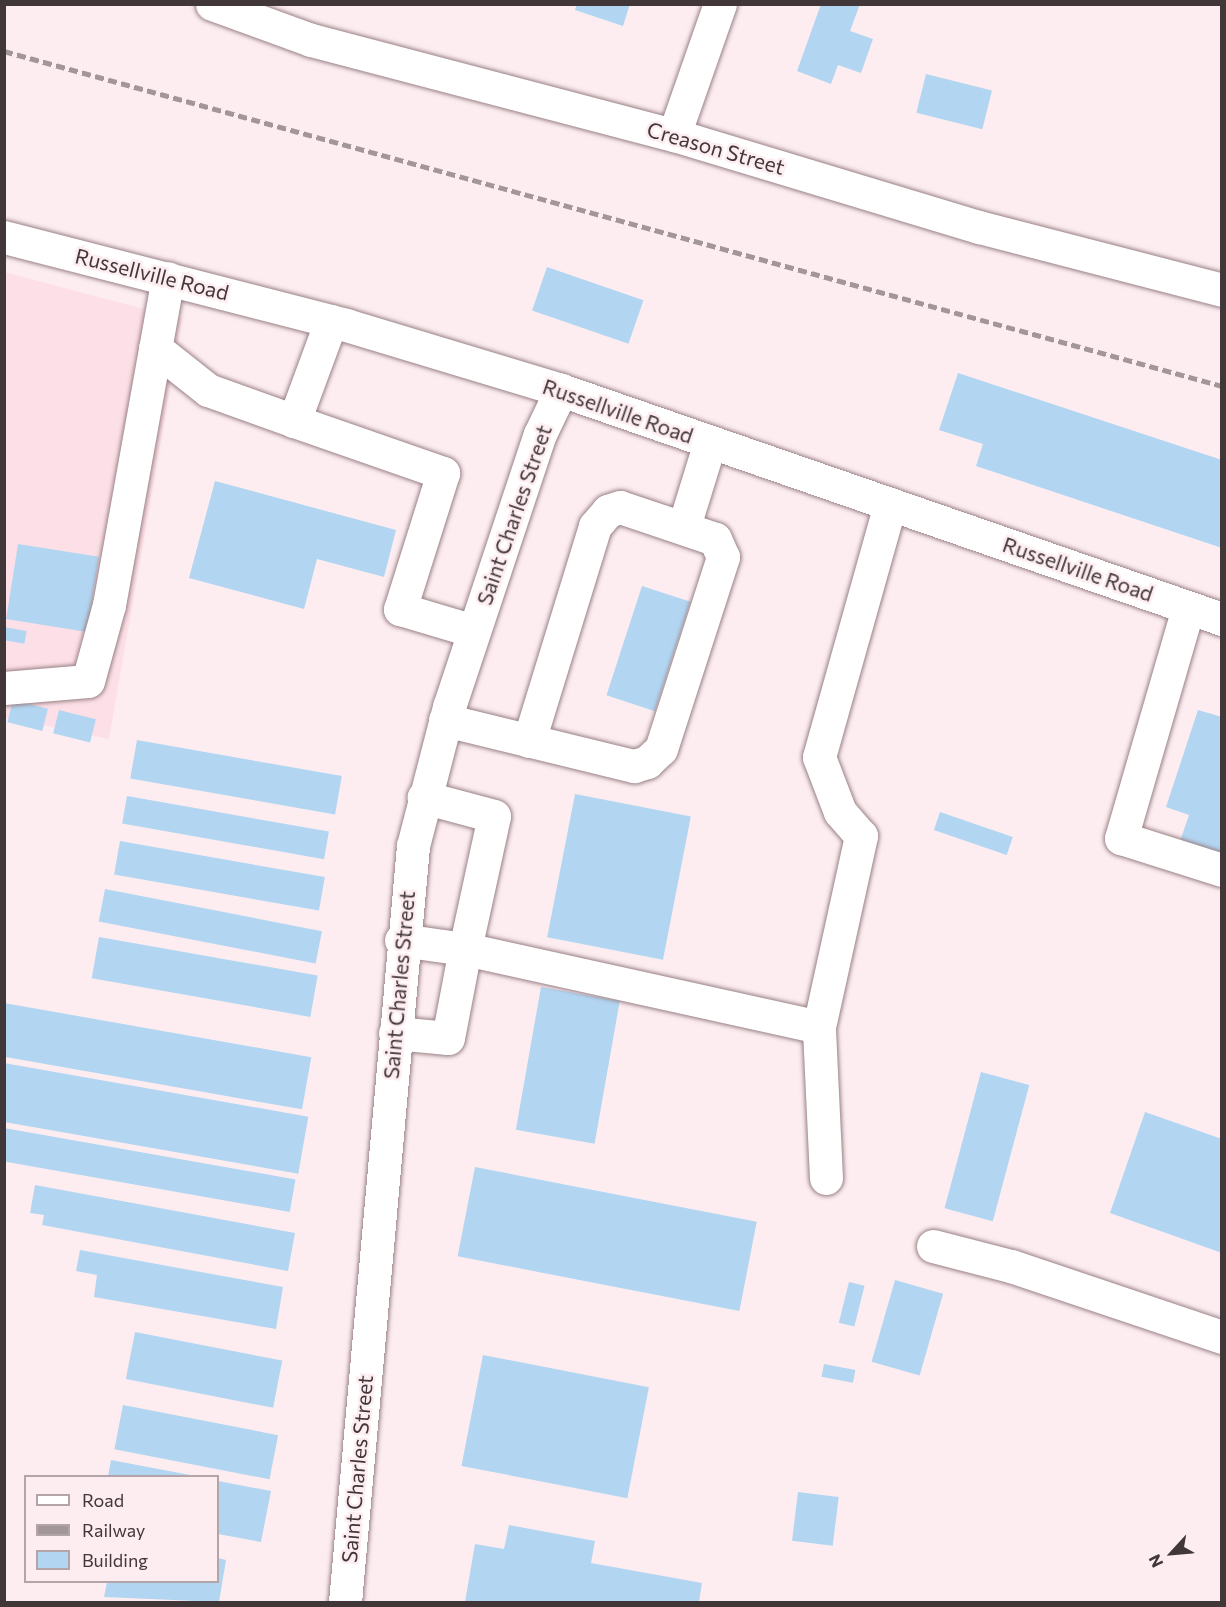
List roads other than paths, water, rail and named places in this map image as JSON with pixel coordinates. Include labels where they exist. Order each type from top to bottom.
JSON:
[{"type":"street","name":"Creason Street","points":[[212,4],[311,40],[674,135],[979,227],[1221,290]]},
{"type":"street","points":[[674,135],[720,4]]},
{"type":"street","name":"Russellville Road","points":[[4,237],[331,321],[561,390],[1221,619]]},
{"type":"street","points":[[4,688],[88,681],[109,605],[168,278]]},
{"type":"street","points":[[294,421],[331,321]]},
{"type":"street","points":[[155,348],[208,390],[443,473],[400,609],[474,631]]},
{"type":"street","name":"Saint Charles Street","points":[[345,1602],[395,1033],[401,940],[423,797],[445,720],[540,434],[561,390]]},
{"type":"street","points":[[684,526],[711,442]]},
{"type":"street","points":[[826,1178],[819,1027],[861,836],[840,812],[819,757],[891,504]]},
{"type":"street","points":[[445,720],[530,741],[634,766],[661,749],[723,557],[715,539],[684,526],[620,507],[595,526],[530,741]]},
{"type":"street","points":[[1188,608],[1121,838],[1221,870]]},
{"type":"street","points":[[395,1033],[448,1038],[494,816],[423,797]]},
{"type":"street","points":[[401,940],[465,949],[819,1027]]},
{"type":"street","points":[[933,1246],[1011,1266],[1221,1337]]},
{"type":"railway","points":[[4,51],[1222,386]]}]
